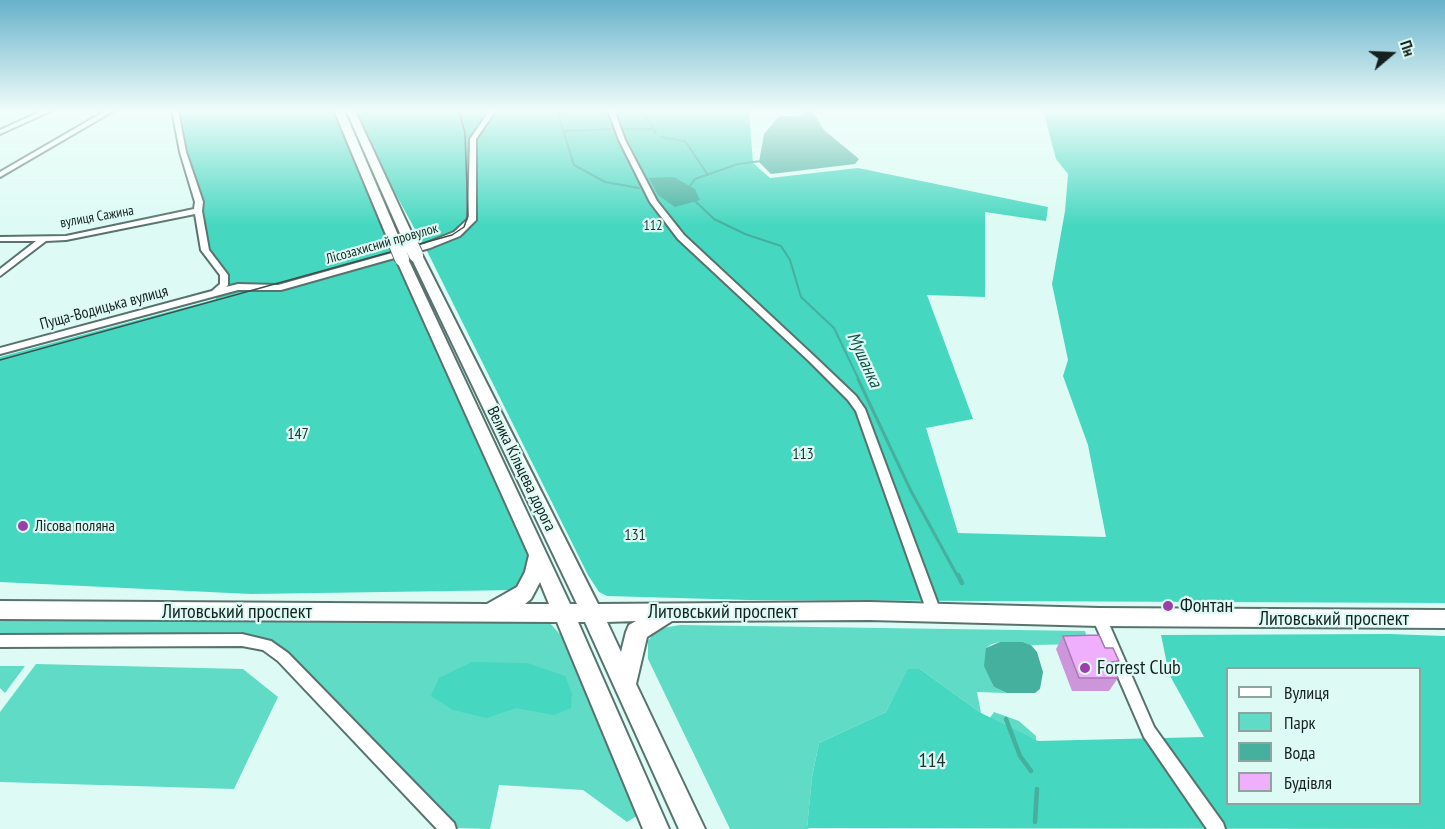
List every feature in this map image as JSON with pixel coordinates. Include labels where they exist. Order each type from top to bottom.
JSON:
[{"type":"main road","name":"Велика Кільцева дорога","points":[[355,149],[395,242],[409,257],[591,612],[692,829]]},
{"type":"main road","name":"Велика Кільцева дорога","points":[[368,149],[408,238],[409,257],[656,829]]},
{"type":"main road","points":[[489,613],[511,603],[524,593],[535,573],[539,555]]},
{"type":"main road","name":"Литовський проспект","points":[[0,610],[489,613],[934,612],[1099,617],[1445,619]]},
{"type":"main road","points":[[625,684],[637,632],[650,622],[670,612]]},
{"type":"street","points":[[0,175],[45,149]]},
{"type":"street","points":[[183,149],[199,202],[198,211],[205,250],[224,275],[225,285],[215,293]]},
{"type":"street","name":"Лісозахисний провулок","points":[[215,293],[238,287],[278,288],[427,246],[457,234],[472,220],[471,149]]},
{"type":"street","points":[[626,149],[654,202],[681,237],[812,358],[852,398],[861,411],[934,612]]},
{"type":"street","name":"вулиця Сажина","points":[[0,239],[43,239],[90,234],[198,211]]},
{"type":"street","points":[[0,273],[43,239]]},
{"type":"street","name":"Пуща-Водицька вулиця","points":[[0,351],[215,293]]},
{"type":"street","points":[[1099,617],[1149,732],[1217,829]]},
{"type":"street","name":"Литовський проспект","points":[[0,641],[242,640],[266,645],[283,657],[448,829]]},
{"type":"green space","name":"147","points":[[184,149],[356,149],[539,555],[518,590],[251,594],[0,582],[0,357],[216,299],[215,293],[225,280],[210,260]]},
{"type":"green space","points":[[372,149],[752,149],[753,163],[770,178],[858,168],[1048,207],[1046,221],[985,212],[985,297],[927,295],[973,419],[926,428],[958,533],[1106,537],[1088,445],[1063,376],[1068,360],[1052,284],[1065,211],[1068,174],[1056,159],[1053,149],[1445,149],[1445,603],[748,600],[607,596],[599,592],[588,575],[428,253]]},
{"type":"green space","points":[[0,616],[549,622],[566,641],[640,814],[627,822],[583,790],[499,785],[490,829],[456,828],[287,654],[271,641],[246,636],[0,635]]},
{"type":"green space","points":[[680,625],[1085,631],[1089,644],[1031,645],[1023,642],[1000,642],[992,644],[986,648],[994,687],[1007,693],[977,692],[981,713],[920,669],[908,670],[886,712],[819,743],[812,777],[807,828],[811,829],[730,829],[648,659],[648,641],[657,629]]},
{"type":"green space","name":"114","points":[[1389,634],[1445,636],[1445,829],[807,828],[812,777],[819,743],[886,712],[908,669],[920,669],[981,713],[1038,741],[1204,737],[1169,674],[1161,635]]},
{"type":"green space","points":[[472,662],[527,663],[565,676],[572,694],[571,708],[554,715],[516,708],[487,718],[453,710],[431,696],[439,678]]},
{"type":"green space","points":[[36,664],[243,669],[278,697],[234,789],[0,782],[0,712]]},
{"type":"green space","points":[[0,666],[25,666],[5,693],[0,688]]},
{"type":"green space","points":[[994,712],[1019,721],[1036,736],[1035,760],[978,735]]},
{"type":"water","points":[[761,149],[847,149],[859,159],[855,164],[771,174],[759,162]]},
{"type":"water","points":[[674,177],[695,189],[700,200],[675,207],[658,195],[649,178]]},
{"type":"water","points":[[1000,642],[1023,642],[1031,645],[1037,652],[1043,672],[1040,689],[1035,693],[1007,693],[994,687],[984,666],[986,648]]},
{"type":"building","points":[[1099,635],[1105,648],[1113,648],[1119,661],[1111,662],[1118,678],[1079,678],[1063,636]]},
{"type":"waterway","points":[[569,149],[574,165],[605,182],[639,188]]},
{"type":"waterway","points":[[690,149],[708,175]]},
{"type":"waterway","name":"Мушанка","points":[[708,175],[738,164],[761,161]]},
{"type":"waterway","name":"Мушанка","points":[[688,189],[695,179],[708,175]]},
{"type":"waterway","name":"Мушанка","points":[[694,200],[714,219],[745,234],[781,246],[790,260],[801,297],[834,328],[859,380]]},
{"type":"waterway","name":"Мушанка","points":[[858,379],[911,491],[958,577]]},
{"type":"waterway","name":"Мушанка","points":[[958,575],[962,583]]},
{"type":"waterway","name":"Мушанка","points":[[1006,719],[1020,756],[1031,771]]},
{"type":"waterway","name":"Мушанка","points":[[1035,822],[1037,789]]},
{"type":"tram line","points":[[0,360],[452,235],[464,227],[468,216],[466,149]]},
{"type":"place","name":"Лісова поляна","points":[[23,526]]},
{"type":"place","name":"Фонтан","points":[[1168,606]]},
{"type":"place","name":"Forrest Club","points":[[1085,668]]},
{"type":"park label","name":"112","points":[[653,226]]},
{"type":"park label","name":"113","points":[[803,454]]},
{"type":"park label","name":"131","points":[[635,535]]}]
